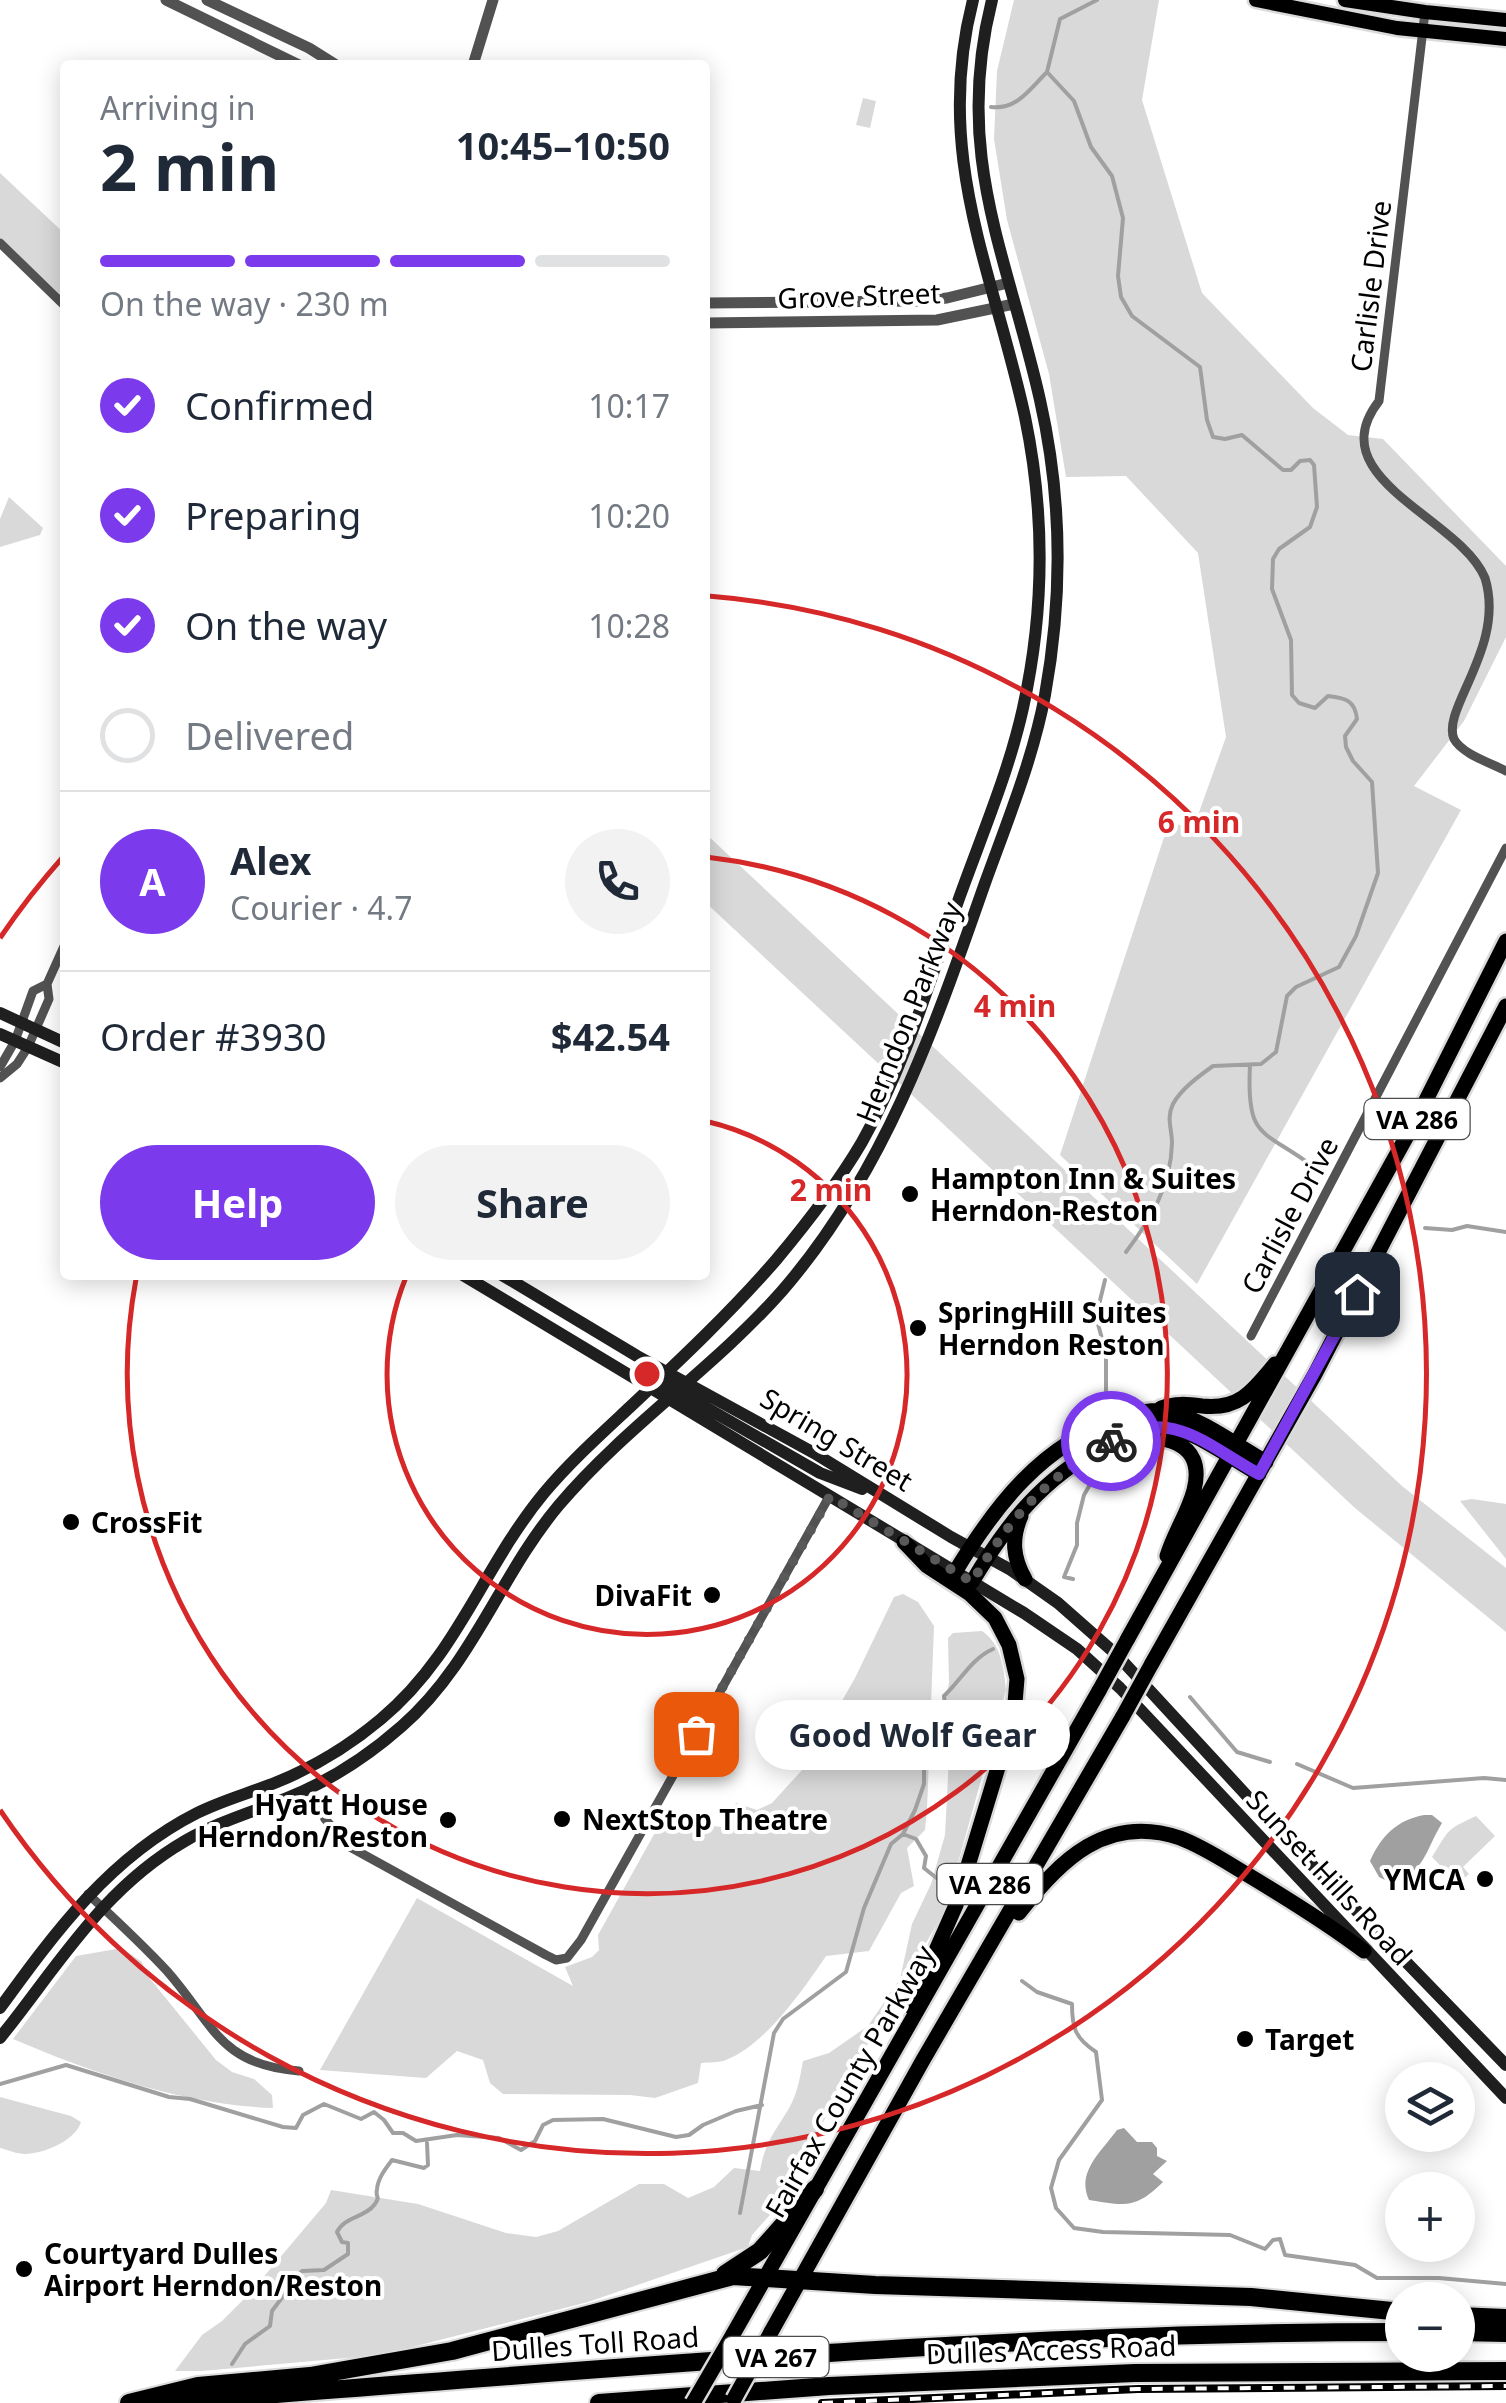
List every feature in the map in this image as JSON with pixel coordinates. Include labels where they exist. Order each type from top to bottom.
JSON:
[{"type":"highway","name":"Fairfax County Parkway","points":[[693,2403],[1300,1334],[1418,1116],[1506,941]]},
{"type":"highway","name":"Fairfax County Parkway","points":[[731,2403],[1262,1468],[1506,1006]]},
{"type":"highway","points":[[955,1572],[1012,1490],[1062,1446],[1111,1421],[1174,1404],[1218,1408],[1236,1404],[1249,1395],[1300,1334]]},
{"type":"highway","points":[[1154,1410],[1184,1416],[1233,1452]]},
{"type":"highway","points":[[972,1582],[1009,1523],[1030,1500],[1068,1467],[1141,1427],[1164,1425],[1262,1468]]},
{"type":"highway","points":[[1104,1445],[1164,1437],[1184,1448],[1194,1464],[1194,1492],[1174,1533],[1156,1588]]},
{"type":"highway","points":[[1025,1579],[1016,1558],[1014,1538],[1030,1500]]},
{"type":"highway","points":[[894,2052],[956,1905],[1010,1727],[1017,1690],[1013,1656],[995,1618],[970,1594],[927,1566],[904,1542]]},
{"type":"highway","points":[[982,1959],[1066,1858],[1104,1838],[1138,1832],[1173,1836],[1194,1844],[1320,1918],[1364,1951]]},
{"type":"highway","points":[[716,2279],[760,2250],[815,2189]]},
{"type":"highway","points":[[128,2403],[198,2386],[310,2376],[452,2351],[733,2276],[1251,2296],[1385,2310]]},
{"type":"highway","points":[[1475,2317],[1506,2318]]},
{"type":"highway","name":"Dulles Toll Road","points":[[152,2403],[1023,2341],[1385,2332]]},
{"type":"highway","points":[[1475,2332],[1506,2333]]},
{"type":"highway","name":"Dulles Access Road","points":[[599,2403],[829,2386],[1135,2373],[1506,2371]]},
{"type":"main road","name":"Herndon Parkway","points":[[0,2008],[50,1937],[88,1894],[133,1854],[180,1822],[302,1771],[350,1742],[394,1708],[446,1649],[506,1546],[541,1496],[775,1260],[859,1148],[878,1112],[915,1023],[1014,742],[1034,645],[1038,515],[1026,422],[971,216],[959,141],[960,62],[973,0]]},
{"type":"main road","name":"Herndon Parkway","points":[[0,2038],[101,1906],[150,1864],[216,1825],[309,1788],[373,1750],[430,1698],[470,1647],[514,1568],[560,1504],[746,1328],[800,1269],[842,1212],[884,1143],[942,1006],[1034,740],[1054,644],[1058,532],[1047,434],[986,195],[977,119],[979,60],[992,0]]},
{"type":"main road","points":[[1256,0],[1353,21],[1506,39]]},
{"type":"main road","points":[[1346,0],[1506,20]]},
{"type":"main road","points":[[0,1012],[60,1041]]},
{"type":"main road","points":[[0,1034],[60,1062]]},
{"type":"main road","name":"Spring Street","points":[[471,1280],[888,1498],[987,1556],[1025,1579],[1090,1629],[1130,1670]]},
{"type":"main road","name":"Spring Street","points":[[509,1280],[830,1496],[1061,1636],[1120,1688]]},
{"type":"main road","name":"Sunset Hills Road","points":[[1130,1670],[1506,2065]]},
{"type":"main road","name":"Sunset Hills Road","points":[[1120,1688],[1506,2098]]},
{"type":"street","points":[[166,0],[289,60]]},
{"type":"street","points":[[207,0],[328,60]]},
{"type":"street","points":[[475,60],[493,0]]},
{"type":"street","name":"Carlisle Drive","points":[[1425,12],[1378,401],[1363,425],[1364,445],[1380,478],[1465,548],[1486,578],[1494,614],[1492,631],[1452,728],[1455,741],[1467,751],[1506,771]]},
{"type":"street","points":[[0,243],[60,301]]},
{"type":"street","name":"Grove Street","points":[[710,303],[918,301],[1008,283]]},
{"type":"street","name":"Grove Street","points":[[710,322],[937,320],[1014,304]]},
{"type":"street","name":"Carlisle Drive","points":[[1251,1336],[1506,848]]},
{"type":"street","points":[[0,1067],[36,1029],[48,999],[47,984],[60,955]]},
{"type":"street","points":[[0,1078],[17,1064],[22,1022],[33,991],[47,984]]},
{"type":"street","points":[[309,1788],[325,1818],[350,1847],[546,1956],[556,1960],[567,1958],[578,1946],[830,1496]]},
{"type":"street","points":[[88,1894],[163,1967],[228,2048],[264,2066],[299,2071]]},
{"type":"shaded area","points":[[1014,0],[1159,0],[1142,100],[1202,293],[1313,408],[1348,435],[1383,439],[1506,566],[1506,637],[1464,721],[1414,786],[1461,810],[1197,1284],[1060,1155],[1169,822],[1193,829],[1226,737],[1198,553],[1126,476],[1066,477],[1049,374],[1007,220],[994,139],[997,71]]},
{"type":"shaded area","points":[[863,98],[876,101],[870,128],[856,125]]},
{"type":"shaded area","points":[[0,173],[60,229],[60,294],[0,238]]},
{"type":"shaded area","points":[[9,497],[43,528],[40,535],[0,547],[0,519]]},
{"type":"shaded area","points":[[710,838],[1402,1486],[1506,1568],[1506,1632],[1355,1508],[710,907]]},
{"type":"shaded area","points":[[1460,1501],[1506,1504],[1506,1559]]},
{"type":"shaded area","points":[[903,1594],[918,1602],[934,1626],[927,1810],[925,1830],[907,1848],[914,1886],[901,1893],[869,1951],[826,1956],[782,2015],[755,2042],[726,2060],[701,2063],[698,2083],[655,2098],[503,2094],[490,2083],[483,2060],[457,2051],[426,2078],[320,2070],[417,1898],[573,1986],[565,1967],[592,1957],[599,1950],[598,1935],[662,1820],[722,1827],[730,1820],[736,1803],[757,1810],[772,1803],[803,1769],[855,1678],[894,1597]]},
{"type":"shaded area","points":[[982,1631],[997,1649],[1006,1690],[945,1910],[748,2247],[588,2302],[381,2355],[175,2371],[202,2335],[250,2293],[326,2203],[331,2190],[418,2204],[506,2233],[536,2237],[558,2231],[639,2184],[664,2184],[688,2198],[714,2187],[734,2168],[760,2171],[767,2145],[794,2098],[803,2061],[829,2053],[868,2026],[900,1979],[912,1924],[931,1884],[945,1835],[949,1757],[943,1713],[949,1683],[948,1638],[953,1633]]},
{"type":"shaded area","points":[[1432,1815],[1442,1823],[1418,1867],[1391,1883],[1379,1877],[1370,1861],[1379,1844],[1398,1825]]},
{"type":"shaded area","points":[[1476,1816],[1495,1836],[1463,1867],[1469,1874],[1458,1884],[1432,1857],[1450,1831]]},
{"type":"shaded area","points":[[122,1948],[142,1962],[147,1975],[216,2060],[232,2072],[254,2079],[272,2095],[273,2108],[206,2101],[140,2086],[13,2039],[76,1956]]},
{"type":"shaded area","points":[[0,2097],[81,2122],[73,2135],[41,2152],[22,2154],[0,2148]]},
{"type":"shaded area","points":[[1124,2128],[1137,2142],[1152,2142],[1157,2156],[1167,2161],[1153,2174],[1163,2182],[1145,2197],[1129,2203],[1089,2200],[1088,2171],[1117,2130]]},
{"type":"waterway","points":[[1097,0],[1060,19],[1047,72],[1074,101],[1091,147],[1112,176],[1123,218],[1118,276],[1121,297],[1132,316],[1200,367],[1213,437],[1242,435],[1283,470],[1291,470],[1300,461],[1310,460],[1314,465],[1317,507],[1310,527],[1279,549],[1273,559],[1272,589],[1291,640],[1292,695],[1299,703],[1315,708],[1328,696],[1339,698],[1348,701],[1356,713],[1357,719],[1345,736],[1346,747],[1372,782],[1378,873],[1356,936],[1339,967],[1296,987],[1287,996],[1276,1052],[1261,1064],[1213,1066],[1176,1098],[1170,1114],[1171,1159],[1164,1188],[1126,1252]]},
{"type":"waterway","points":[[991,107],[1016,102],[1047,72]]},
{"type":"waterway","points":[[1250,1065],[1255,1121],[1271,1138],[1315,1168]]},
{"type":"waterway","points":[[1425,1228],[1452,1230],[1467,1226],[1506,1232]]},
{"type":"waterway","points":[[1105,1280],[1096,1317],[1106,1353],[1106,1397]]},
{"type":"waterway","points":[[1073,1579],[1064,1577],[1077,1545],[1077,1523],[1084,1495],[1096,1474]]},
{"type":"waterway","points":[[740,2213],[774,2033],[783,2019],[846,1972],[864,1908],[891,1844],[903,1834],[915,1810],[924,1784],[924,1754],[932,1734],[947,1722],[944,1696],[973,1664],[993,1649]]},
{"type":"waterway","points":[[1190,1697],[1237,1752],[1270,1762]]},
{"type":"waterway","points":[[1297,1764],[1353,1788],[1484,1778],[1506,1780]]},
{"type":"waterway","points":[[903,1834],[916,1839],[926,1856],[924,1868],[939,1880]]},
{"type":"waterway","points":[[1022,1981],[1037,1992],[1072,2004],[1076,2032],[1096,2052],[1102,2100],[1059,2160],[1051,2188],[1056,2208],[1074,2228],[1230,2235],[1265,2249],[1273,2240],[1280,2239],[1285,2255],[1355,2265],[1377,2278],[1506,2284]]},
{"type":"waterway","points":[[0,2084],[66,2065],[283,2127],[296,2128],[303,2115],[324,2104],[361,2119],[374,2112],[393,2133],[403,2133],[416,2141],[457,2135],[499,2138],[521,2150],[535,2141],[543,2125],[553,2120],[603,2119],[676,2137],[689,2135],[736,2111],[762,2105]]},
{"type":"waterway","points":[[232,2364],[245,2344],[270,2326],[272,2311],[302,2271],[324,2270],[348,2254],[348,2243],[342,2242],[337,2232],[375,2204],[379,2181],[392,2160],[424,2168],[428,2165],[427,2143]]},
{"type":"railway","points":[[822,2403],[1138,2389],[1506,2386]]},
{"type":"way so far","points":[[696,1734],[830,1496],[972,1582],[1009,1523],[1030,1500],[1068,1467],[1111,1441]]},
{"type":"place","name":"Hampton Inn & Suites Herndon-Reston","points":[[910,1194]]},
{"type":"place","name":"SpringHill Suites Herndon Reston","points":[[918,1328]]},
{"type":"place","name":"CrossFit","points":[[71,1522]]},
{"type":"place","name":"DivaFit","points":[[712,1595]]},
{"type":"place","name":"Good Wolf Gear","points":[[696,1734]]},
{"type":"place","name":"NextStop Theatre","points":[[562,1819]]},
{"type":"place","name":"Hyatt House Herndon/Reston","points":[[448,1820]]},
{"type":"place","name":"YMCA","points":[[1485,1879]]},
{"type":"place","name":"Target","points":[[1245,2039]]},
{"type":"place","name":"Courtyard Dulles Airport Herndon/Reston","points":[[24,2269]]},
{"type":"route","points":[[1111,1441],[1141,1427],[1164,1425],[1189,1434],[1259,1474],[1357,1294]]}]
